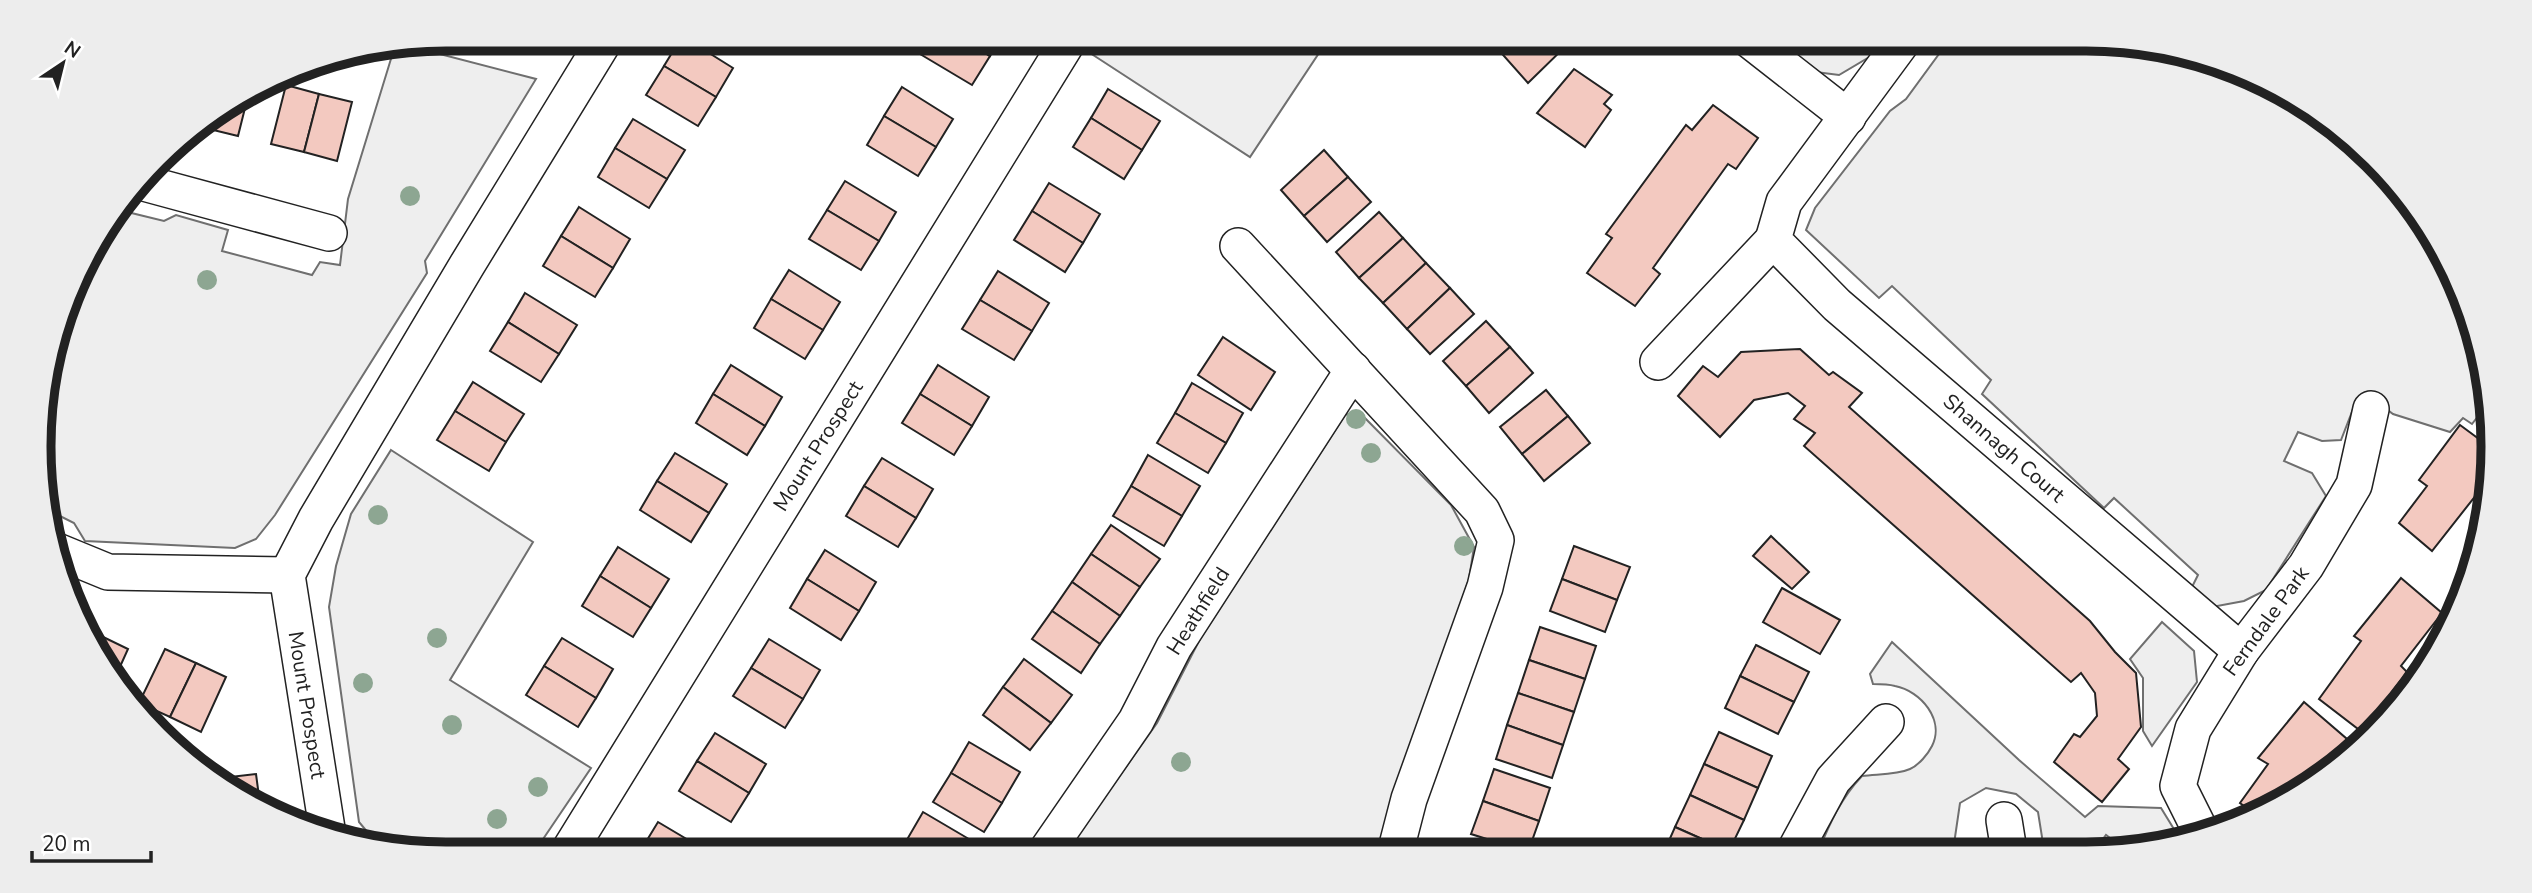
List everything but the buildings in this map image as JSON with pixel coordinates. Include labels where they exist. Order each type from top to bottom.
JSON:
[{"type":"street","points":[[66,555],[108,572],[287,575],[316,519],[598,51]]},
{"type":"street","name":"Mount Prospect","points":[[574,842],[1062,51]]},
{"type":"street","points":[[1764,51],[1848,117]]},
{"type":"street","points":[[1658,362],[1773,240],[1784,202],[1896,51]]},
{"type":"street","points":[[150,185],[329,233]]},
{"type":"street","name":"Shannagh Court","points":[[1773,240],[1837,306],[2241,651]]},
{"type":"street","points":[[1238,246],[1482,511],[1496,540],[1485,587],[1409,799],[1398,842]]},
{"type":"street","name":"Heathfield","points":[[1053,842],[1136,721],[1174,647],[1353,370]]},
{"type":"street","name":"Ferndale Park","points":[[2198,826],[2178,786],[2193,729],[2241,651],[2306,566],[2354,485],[2371,409]]},
{"type":"street","name":"Mount Prospect","points":[[287,575],[326,823]]},
{"type":"street","points":[[1799,842],[1833,780],[1886,722]]},
{"type":"shaded area","points":[[1091,51],[1320,51],[1250,157],[1090,53]]},
{"type":"shaded area","points":[[1783,51],[1874,51],[1871,56],[1839,75],[1808,71]]},
{"type":"shaded area","points":[[1941,51],[2086,51],[2137,54],[2188,64],[2237,81],[2283,104],[2305,117],[2346,149],[2383,186],[2415,227],[2440,271],[2460,319],[2474,369],[2479,414],[2472,424],[2463,418],[2450,432],[2393,414],[2371,397],[2357,399],[2341,440],[2322,441],[2298,432],[2284,461],[2312,473],[2326,496],[2266,590],[2244,601],[2212,607],[2190,591],[2198,575],[2114,498],[2104,508],[1982,394],[1991,380],[1892,286],[1879,298],[1806,230],[1815,208],[1890,111],[1906,99]]},
{"type":"shaded area","points":[[431,52],[536,79],[425,261],[427,273],[275,515],[256,539],[235,548],[85,541],[74,523],[56,514],[51,446],[54,395],[64,344],[81,295],[104,249],[128,212],[164,221],[176,215],[228,230],[222,251],[312,275],[320,262],[340,265],[348,199],[392,54]]},
{"type":"shaded area","points":[[1358,411],[1451,505],[1474,547],[1469,579],[1380,842],[1073,842],[1157,723],[1200,639],[1345,415]]},
{"type":"shaded area","points":[[391,450],[533,542],[450,680],[591,768],[541,842],[395,839],[370,835],[359,822],[329,607],[336,566],[351,514]]},
{"type":"shaded area","points":[[2162,622],[2194,651],[2197,682],[2152,746],[2143,731],[2143,678],[2130,659]]},
{"type":"shaded area","points":[[1892,642],[2019,760],[2085,817],[2098,806],[2161,808],[2176,832],[2114,841],[2106,835],[2101,841],[2041,842],[2038,812],[2016,794],[1986,788],[1960,803],[1954,842],[1822,842],[1837,811],[1862,776],[1910,769],[1923,759],[1935,736],[1933,717],[1922,700],[1905,689],[1873,684],[1870,674]]}]
